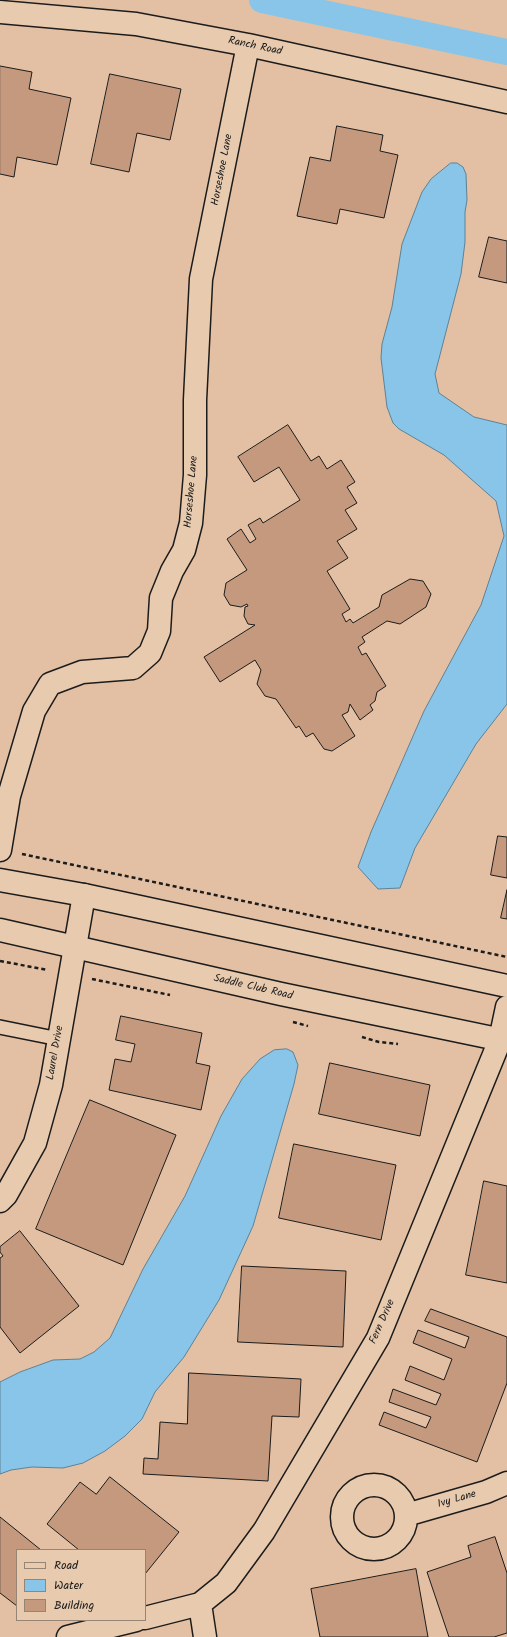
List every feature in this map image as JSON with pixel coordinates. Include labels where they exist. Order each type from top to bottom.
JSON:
[{"type":"street","name":"Ranch Road","points":[[0,12],[136,24],[248,45],[507,102]]},
{"type":"street","name":"Horseshoe Lane","points":[[0,850],[8,796],[34,711],[50,684],[82,672],[133,668],[150,653],[159,631],[162,598],[172,571],[184,550],[191,523],[195,475],[195,400],[201,279],[248,45]]},
{"type":"street","points":[[0,880],[84,895],[507,986]]},
{"type":"street","name":"Laurel Drive","points":[[0,1201],[6,1195],[35,1143],[51,1085],[84,895]]},
{"type":"street","name":"Saddle Club Road","points":[[0,930],[281,994],[504,1040]]},
{"type":"street","name":"Fern Drive","points":[[146,1618],[200,1604],[226,1583],[264,1531],[378,1338],[504,1040],[507,1007]]},
{"type":"street","name":"Ivy Lane","points":[[406,1514],[486,1492],[507,1483]]},
{"type":"street","points":[[200,1604],[205,1637]]},
{"type":"street","points":[[68,1637],[132,1621]]},
{"type":"lane","points":[[0,1027],[59,1039]]},
{"type":"path","points":[[0,850],[507,957]]},
{"type":"water","points":[[451,163],[457,163],[463,167],[466,174],[467,200],[465,212],[465,242],[461,274],[435,374],[439,393],[474,417],[507,425],[507,704],[476,744],[415,848],[400,888],[378,889],[358,867],[371,832],[424,711],[481,605],[504,536],[496,501],[444,455],[399,429],[393,423],[387,407],[381,358],[382,344],[392,307],[402,244],[422,192],[431,179]]},
{"type":"water","points":[[287,1049],[293,1052],[298,1065],[294,1084],[253,1226],[219,1300],[184,1357],[155,1392],[142,1419],[125,1436],[105,1451],[83,1463],[63,1468],[32,1467],[11,1470],[0,1474],[0,1382],[20,1372],[53,1360],[80,1359],[94,1352],[110,1338],[143,1269],[185,1196],[221,1116],[242,1079],[260,1059],[274,1050]]},
{"type":"building","points":[[0,66],[32,72],[29,89],[71,98],[57,165],[17,157],[14,177],[0,174]]},
{"type":"building","points":[[110,74],[181,89],[170,140],[137,133],[129,172],[91,164]]},
{"type":"building","points":[[337,126],[383,135],[380,151],[398,155],[384,218],[340,209],[337,224],[297,216],[310,157],[330,161]]},
{"type":"building","points":[[489,237],[507,241],[507,283],[479,277]]},
{"type":"building","points":[[288,425],[311,461],[319,456],[327,469],[341,460],[355,482],[347,487],[357,503],[345,510],[357,529],[337,541],[348,558],[327,571],[350,609],[342,614],[346,622],[350,619],[353,623],[379,607],[382,595],[410,579],[423,581],[431,594],[426,607],[400,624],[387,621],[362,637],[365,642],[358,647],[362,655],[366,653],[386,686],[377,692],[375,701],[370,705],[373,710],[360,720],[350,704],[348,712],[342,715],[355,736],[332,751],[324,749],[313,733],[306,737],[299,726],[296,728],[276,699],[265,696],[257,684],[261,670],[255,660],[220,682],[204,657],[255,625],[248,624],[244,616],[245,607],[248,606],[247,604],[241,607],[230,605],[224,595],[226,583],[247,570],[227,539],[241,529],[250,543],[256,539],[248,525],[260,518],[263,523],[300,500],[279,467],[254,482],[238,457]]},
{"type":"building","points":[[498,836],[507,837],[507,878],[491,875]]},
{"type":"building","points":[[507,890],[507,919],[501,918]]},
{"type":"building","points":[[121,1016],[202,1033],[196,1063],[210,1066],[201,1110],[109,1090],[115,1059],[131,1062],[135,1044],[116,1040]]},
{"type":"building","points":[[330,1063],[430,1085],[420,1136],[319,1114]]},
{"type":"building","points":[[90,1100],[176,1135],[123,1265],[36,1229]]},
{"type":"building","points":[[294,1144],[396,1165],[381,1240],[279,1218]]},
{"type":"building","points":[[484,1181],[507,1186],[507,1283],[466,1275]]},
{"type":"building","points":[[20,1231],[79,1306],[20,1353],[0,1327],[0,1258],[3,1256],[0,1252],[0,1247]]},
{"type":"building","points":[[242,1266],[346,1271],[343,1347],[238,1342]]},
{"type":"building","points":[[431,1309],[507,1337],[507,1383],[477,1462],[379,1425],[384,1412],[426,1428],[431,1417],[389,1402],[393,1389],[436,1405],[441,1394],[405,1380],[410,1366],[444,1380],[452,1359],[413,1343],[418,1330],[465,1348],[469,1337],[425,1321]]},
{"type":"building","points":[[189,1373],[301,1379],[299,1417],[272,1416],[268,1481],[143,1474],[144,1458],[158,1459],[160,1422],[187,1424]]},
{"type":"building","points":[[110,1477],[179,1532],[146,1573],[146,1549],[78,1549],[47,1524],[80,1482],[96,1494]]},
{"type":"building","points":[[0,1517],[40,1549],[16,1549],[16,1605],[0,1593]]},
{"type":"building","points":[[495,1537],[507,1573],[507,1633],[494,1637],[449,1637],[427,1572],[471,1557],[468,1546]]},
{"type":"building","points":[[416,1569],[428,1637],[320,1637],[311,1589]]},
{"type":"waterway","points":[[262,0],[507,52]]}]
